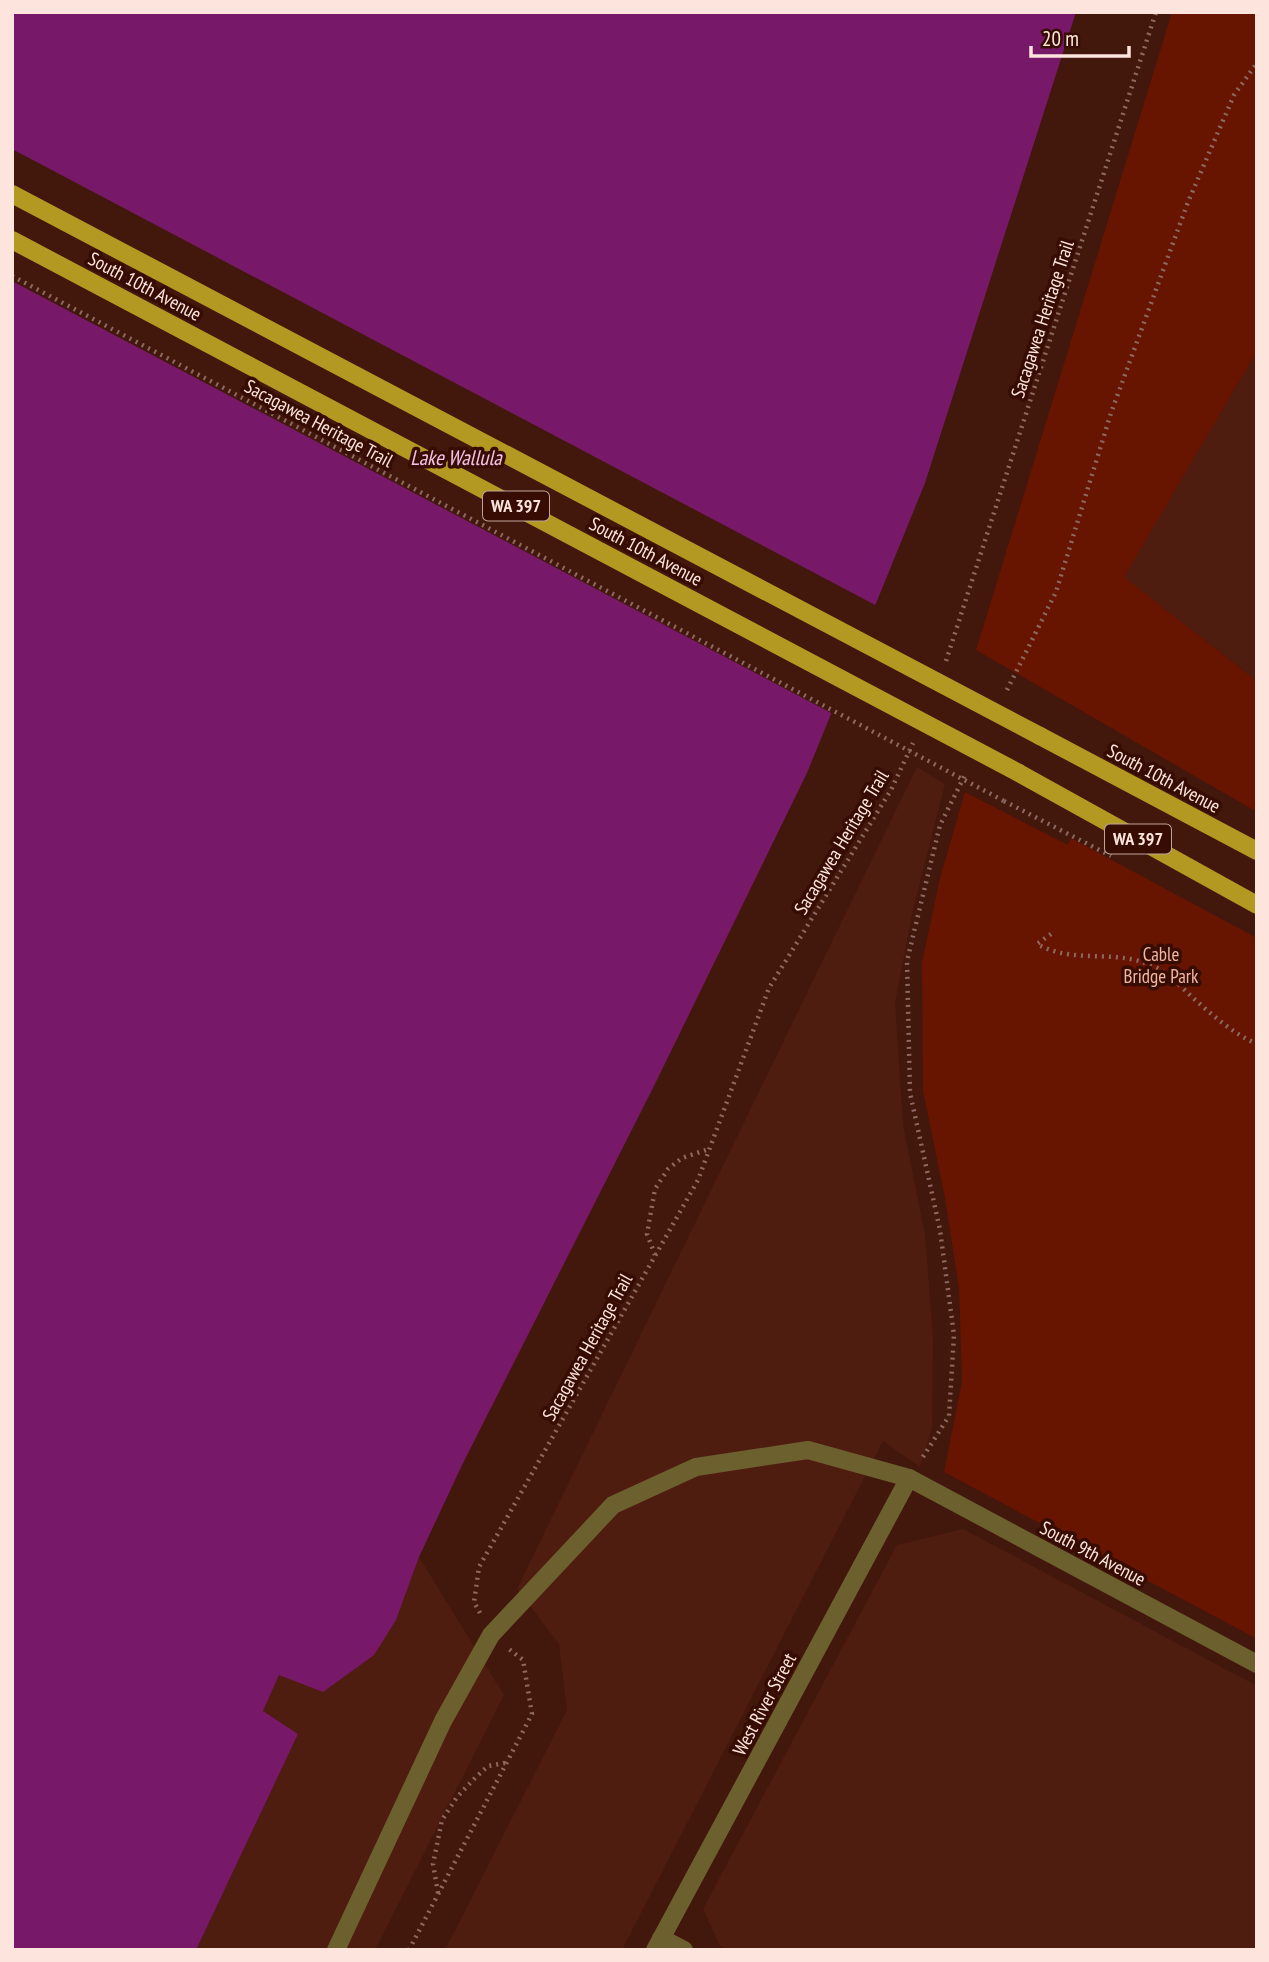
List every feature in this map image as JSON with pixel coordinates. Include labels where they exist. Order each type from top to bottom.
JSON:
[{"type":"main road","name":"South 10th Avenue","points":[[12,194],[1257,851]]},
{"type":"main road","name":"South 10th Avenue","points":[[12,240],[1019,773],[1257,905]]},
{"type":"street","name":"South 9th Avenue","points":[[337,1950],[443,1721],[491,1635],[613,1505],[696,1467],[808,1450],[909,1478],[1257,1664]]},
{"type":"street","name":"West River Street","points":[[658,1944],[909,1478]]},
{"type":"street","points":[[658,1944],[684,1950]]},
{"type":"path","name":"Sacagawea Heritage Trail","points":[[944,667],[1156,12]]},
{"type":"path","name":"Sacagawea Heritage Trail","points":[[12,276],[1004,802]]},
{"type":"path","name":"Sacagawea Heritage Trail","points":[[408,1950],[532,1714],[523,1660],[491,1635],[474,1602],[479,1567],[698,1180],[769,988],[891,790],[914,742]]},
{"type":"path","points":[[1051,934],[1037,944],[1067,956],[1117,957],[1155,966],[1170,976],[1223,1024],[1257,1044]]},
{"type":"path","points":[[655,1255],[647,1234],[655,1189],[668,1169],[682,1158],[710,1148]]},
{"type":"path","points":[[438,1894],[433,1864],[442,1820],[457,1797],[488,1766],[506,1763]]},
{"type":"shaded area","points":[[1257,351],[1257,681],[1123,577]]},
{"type":"shaded area","points":[[917,767],[945,784],[913,910],[895,1003],[903,1125],[925,1235],[933,1338],[932,1428],[920,1467],[883,1441],[622,1950],[445,1950],[567,1710],[559,1644],[517,1589]]},
{"type":"shaded area","points":[[963,1529],[1257,1686],[1257,1950],[727,1950],[720,1946],[703,1909],[897,1545]]},
{"type":"shaded area","points":[[419,1557],[504,1695],[375,1950],[196,1950],[298,1734],[263,1711],[279,1675],[396,1620]]},
{"type":"green space","points":[[1172,12],[1257,12],[1257,351],[1124,577],[1257,681],[1257,812],[976,650]]},
{"type":"green space","name":"Cable Bridge Park","points":[[965,792],[1068,845],[1071,838],[1257,938],[1257,1639],[944,1472],[962,1381],[959,1289],[945,1198],[923,1091],[922,962],[940,878]]},
{"type":"water","name":"Lake Wallula","points":[[12,12],[1076,12],[925,483],[807,773],[653,1088],[463,1463],[419,1557],[396,1620],[374,1655],[323,1692],[279,1675],[263,1711],[298,1734],[196,1950],[12,1950]]},
{"type":"pier","points":[[12,149],[879,607],[835,715],[12,281]]}]
